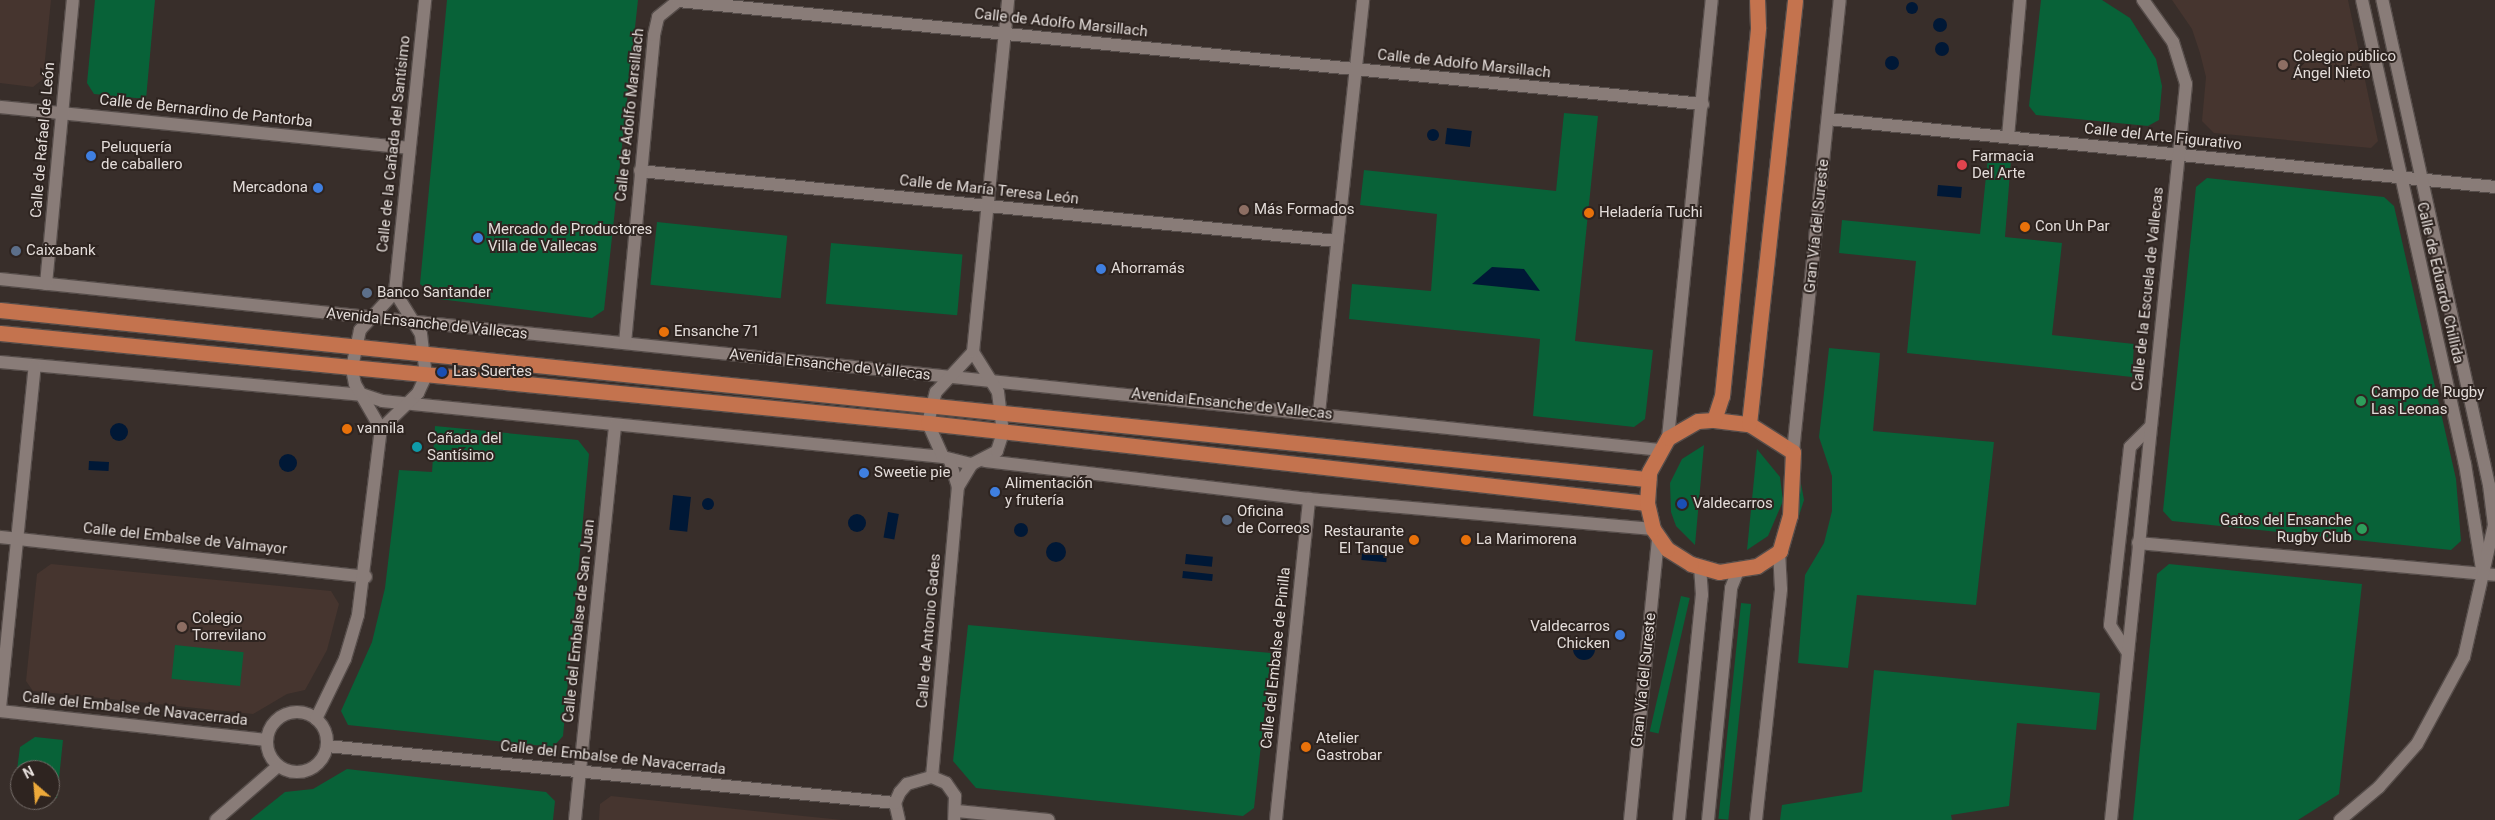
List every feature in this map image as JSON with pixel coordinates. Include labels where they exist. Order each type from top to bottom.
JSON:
[{"type":"main road","points":[[1714,420],[1724,377],[1757,0]]},
{"type":"main road","points":[[1749,424],[1794,0]]},
{"type":"main road","name":"Avenida Ensanche de Vallecas","points":[[0,310],[1003,411],[1648,479]]},
{"type":"main road","points":[[0,333],[352,369],[928,423],[1003,433],[1647,503]]},
{"type":"main road","points":[[1714,420],[1749,424],[1793,452],[1790,515],[1779,552],[1758,566],[1738,571],[1700,568],[1655,534],[1647,503],[1648,479],[1664,444],[1698,421],[1714,420]]},
{"type":"street","name":"Calle de Rafael de León","points":[[46,284],[73,0]]},
{"type":"street","name":"Calle de la Cañada del Santísimo","points":[[395,292],[425,0]]},
{"type":"street","points":[[928,423],[931,404],[973,352],[1008,0]]},
{"type":"street","points":[[1319,413],[1363,0]]},
{"type":"street","points":[[1664,444],[1703,104],[1712,0]]},
{"type":"street","name":"Gran Vía del Sureste","points":[[1793,452],[1840,0]]},
{"type":"street","points":[[2008,137],[2020,0]]},
{"type":"street","name":"Calle de la Escuela de Vallecas","points":[[2111,820],[2186,84],[2173,42],[2143,0]]},
{"type":"street","name":"Calle de Eduardo Chillida","points":[[2362,0],[2399,177],[2466,464],[2489,574]]},
{"type":"street","name":"Calle de Eduardo Chillida","points":[[2340,820],[2356,815],[2417,744],[2464,658],[2489,574],[2494,524],[2489,485],[2382,0]]},
{"type":"street","name":"Calle de Adolfo Marsillach","points":[[625,343],[654,35],[658,18],[678,1],[1703,104]]},
{"type":"street","name":"Calle de Bernardino de Pantorba","points":[[0,107],[409,148]]},
{"type":"street","name":"Calle del Arte Figurativo","points":[[1828,119],[2495,187]]},
{"type":"street","name":"Calle de María Teresa León","points":[[640,172],[1336,241]]},
{"type":"street","name":"Avenida Ensanche de Vallecas","points":[[0,279],[370,320],[625,343],[990,382],[1664,444]]},
{"type":"street","points":[[278,766],[304,772],[319,763],[327,746],[316,719],[345,659],[366,577],[381,429],[352,369],[354,346],[370,320],[395,292],[413,323],[426,353],[426,376],[418,393],[404,401],[381,429]]},
{"type":"street","points":[[973,352],[990,382],[1003,411],[1003,433],[997,451],[985,462]]},
{"type":"street","points":[[0,362],[364,395],[615,426],[946,459],[972,464],[985,462],[1309,499],[1655,534]]},
{"type":"street","points":[[0,710],[35,366]]},
{"type":"street","name":"Calle de Antonio Gades","points":[[928,423],[958,487]]},
{"type":"street","name":"Calle del Embalse de San Juan","points":[[575,820],[615,426]]},
{"type":"street","points":[[2128,653],[2110,625],[2130,447],[2150,427]]},
{"type":"street","name":"Calle de Antonio Gades","points":[[932,777],[958,487],[972,464]]},
{"type":"street","name":"Calle del Embalse de Pinilla","points":[[1276,820],[1309,499]]},
{"type":"street","name":"Gran Vía del Sureste","points":[[1630,820],[1655,534]]},
{"type":"street","name":"Calle del Embalse de Valmayor","points":[[0,537],[366,577]]},
{"type":"street","points":[[2138,543],[2489,574]]},
{"type":"street","points":[[1756,820],[1781,589],[1779,552]]},
{"type":"street","points":[[1679,820],[1702,595],[1700,568]]},
{"type":"street","points":[[1708,820],[1731,588],[1738,571]]},
{"type":"street","name":"Calle del Embalse de Navacerrada","points":[[0,710],[266,740]]},
{"type":"street","points":[[278,766],[266,740],[273,722],[289,712],[316,719]]},
{"type":"street","name":"Calle del Embalse de Navacerrada","points":[[327,746],[895,803]]},
{"type":"street","points":[[216,820],[278,766]]},
{"type":"street","points":[[899,820],[895,803],[907,784],[932,777],[946,783],[955,796],[956,816],[1049,820]]},
{"type":"shaded area","points":[[0,0],[51,0],[43,79],[33,87],[0,83]]},
{"type":"shaded area","name":"Colegio público Ángel Nieto","points":[[2172,0],[2348,0],[2378,141],[2371,148],[2214,133],[2202,121],[2206,77],[2200,53],[2192,29]]},
{"type":"shaded area","name":"Colegio Torrevilano","points":[[51,564],[331,591],[339,604],[327,650],[305,690],[287,694],[253,714],[33,691],[26,681],[37,574]]},
{"type":"shaded area","points":[[611,796],[842,820],[599,820],[600,804]]},
{"type":"green space","points":[[95,0],[155,0],[146,99],[94,94],[87,83]]},
{"type":"green space","points":[[447,0],[638,0],[604,310],[592,318],[439,299],[420,284]]},
{"type":"green space","points":[[2041,0],[2102,0],[2130,18],[2156,59],[2162,86],[2159,120],[2148,126],[2036,115],[2029,106]]},
{"type":"green space","points":[[1564,113],[1598,116],[1575,341],[1653,350],[1645,419],[1634,427],[1533,416],[1540,339],[1349,319],[1352,284],[1431,291],[1437,214],[1360,205],[1364,170],[1556,191]]},
{"type":"green space","points":[[1988,157],[2011,159],[2005,237],[2062,243],[2052,335],[2134,344],[2132,377],[1907,353],[1916,261],[1839,253],[1842,220],[1980,234]]},
{"type":"green space","points":[[2207,178],[2384,197],[2394,206],[2456,479],[2461,541],[2451,550],[2172,521],[2163,511],[2196,187]]},
{"type":"green space","points":[[657,222],[787,236],[781,298],[650,285]]},
{"type":"green space","points":[[831,243],[962,255],[957,315],[826,304]]},
{"type":"green space","points":[[1829,348],[1880,353],[1873,431],[1994,442],[1976,605],[1857,595],[1848,668],[1798,663],[1805,575],[1824,543],[1832,511],[1832,476],[1819,437]]},
{"type":"green space","points":[[435,426],[578,440],[589,454],[563,736],[553,747],[348,725],[341,711],[372,642],[385,588],[399,470],[432,472]]},
{"type":"green space","points":[[1704,445],[1695,545],[1676,526],[1671,512],[1670,483],[1682,459]]},
{"type":"green space","points":[[1757,449],[1780,477],[1783,501],[1768,536],[1747,550]]},
{"type":"green space","points":[[1798,467],[1804,500],[1792,538],[1790,537]]},
{"type":"green space","points":[[2169,564],[2362,584],[2339,794],[2298,820],[2133,820],[2157,574]]},
{"type":"green space","points":[[1681,596],[1690,598],[1659,733],[1650,731]]},
{"type":"green space","points":[[1741,603],[1751,604],[1728,820],[1718,819]]},
{"type":"green space","points":[[968,625],[1271,653],[1254,808],[1243,816],[976,788],[953,761]]},
{"type":"green space","points":[[175,645],[244,652],[240,686],[171,679]]},
{"type":"green space","points":[[1874,670],[2100,693],[2096,730],[2017,723],[2009,806],[1951,815],[1952,820],[1780,820],[1782,805],[1862,792]]},
{"type":"green space","points":[[35,737],[63,740],[60,769],[60,760],[18,760],[20,747]]},
{"type":"green space","points":[[347,769],[546,792],[555,801],[553,820],[250,820],[285,792],[313,789]]},
{"type":"water","points":[[1910,2],[1914,2],[1918,8],[1914,14],[1910,14],[1906,10],[1906,6]]},
{"type":"water","points":[[1940,18],[1945,20],[1947,25],[1945,30],[1940,32],[1935,30],[1933,25],[1935,20]]},
{"type":"water","points":[[1939,42],[1945,42],[1949,49],[1945,56],[1939,56],[1935,52],[1935,46]]},
{"type":"water","points":[[1892,56],[1897,58],[1899,63],[1897,68],[1892,70],[1887,68],[1885,63],[1887,58]]},
{"type":"water","points":[[1447,128],[1472,131],[1470,147],[1445,144]]},
{"type":"water","points":[[1431,129],[1435,129],[1439,135],[1435,141],[1431,141],[1427,137],[1427,133]]},
{"type":"water","points":[[1938,185],[1962,187],[1961,198],[1937,196]]},
{"type":"water","points":[[1492,267],[1524,269],[1540,291],[1472,284]]},
{"type":"water","points":[[119,423],[125,426],[128,432],[125,438],[119,441],[113,438],[110,432],[113,426]]},
{"type":"water","points":[[288,454],[294,457],[297,463],[294,469],[288,472],[282,469],[279,463],[282,457]]},
{"type":"water","points":[[89,461],[109,462],[109,471],[89,470]]},
{"type":"water","points":[[673,495],[691,497],[687,532],[669,530]]},
{"type":"water","points":[[710,498],[713,499],[713,509],[706,510],[703,509],[702,502],[703,499]]},
{"type":"water","points":[[888,512],[899,514],[894,540],[883,538]]},
{"type":"water","points":[[853,514],[861,514],[866,519],[864,530],[853,532],[848,527],[848,519]]},
{"type":"water","points":[[1018,523],[1024,523],[1028,530],[1024,537],[1018,537],[1014,533],[1014,527]]},
{"type":"water","points":[[1056,542],[1063,545],[1066,552],[1063,559],[1056,562],[1049,559],[1046,552],[1049,545]]},
{"type":"water","points":[[1362,553],[1387,555],[1386,562],[1361,560]]},
{"type":"water","points":[[1186,554],[1213,557],[1212,567],[1185,564]]},
{"type":"water","points":[[1183,571],[1213,574],[1212,581],[1182,578]]},
{"type":"water","points":[[1584,638],[1592,641],[1595,649],[1592,657],[1584,660],[1576,657],[1573,649],[1576,641]]},
{"type":"place","name":"Colegio público Ángel Nieto","points":[[2283,65]]},
{"type":"place","name":"Peluquería de caballero","points":[[91,156]]},
{"type":"place","name":"Farmacia Del Arte","points":[[1962,165]]},
{"type":"place","name":"Mercadona","points":[[318,188]]},
{"type":"place","name":"Más Formados","points":[[1244,210]]},
{"type":"place","name":"Heladería Tuchi","points":[[1589,213]]},
{"type":"place","name":"Con Un Par","points":[[2025,227]]},
{"type":"place","name":"Mercado de Productores Villa de Vallecas","points":[[478,238]]},
{"type":"place","name":"Caixabank","points":[[16,251]]},
{"type":"place","name":"Ahorramás","points":[[1101,269]]},
{"type":"place","name":"Banco Santander","points":[[367,293]]},
{"type":"place","name":"Ensanche 71","points":[[664,332]]},
{"type":"place","name":"Las Suertes","points":[[442,372]]},
{"type":"place","name":"Campo de Rugby Las Leonas","points":[[2361,401]]},
{"type":"place","name":"vannila","points":[[347,429]]},
{"type":"place","name":"Cañada del Santísimo","points":[[417,447]]},
{"type":"place","name":"Sweetie pie","points":[[864,473]]},
{"type":"place","name":"Alimentación y frutería","points":[[995,492]]},
{"type":"place","name":"Valdecarros","points":[[1682,504]]},
{"type":"place","name":"Oficina de Correos","points":[[1227,520]]},
{"type":"place","name":"Gatos del Ensanche Rugby Club","points":[[2362,529]]},
{"type":"place","name":"Restaurante El Tanque","points":[[1414,540]]},
{"type":"place","name":"La Marimorena","points":[[1466,540]]},
{"type":"place","name":"Colegio Torrevilano","points":[[182,627]]},
{"type":"place","name":"Valdecarros Chicken","points":[[1620,635]]},
{"type":"place","name":"Atelier Gastrobar","points":[[1306,747]]}]
